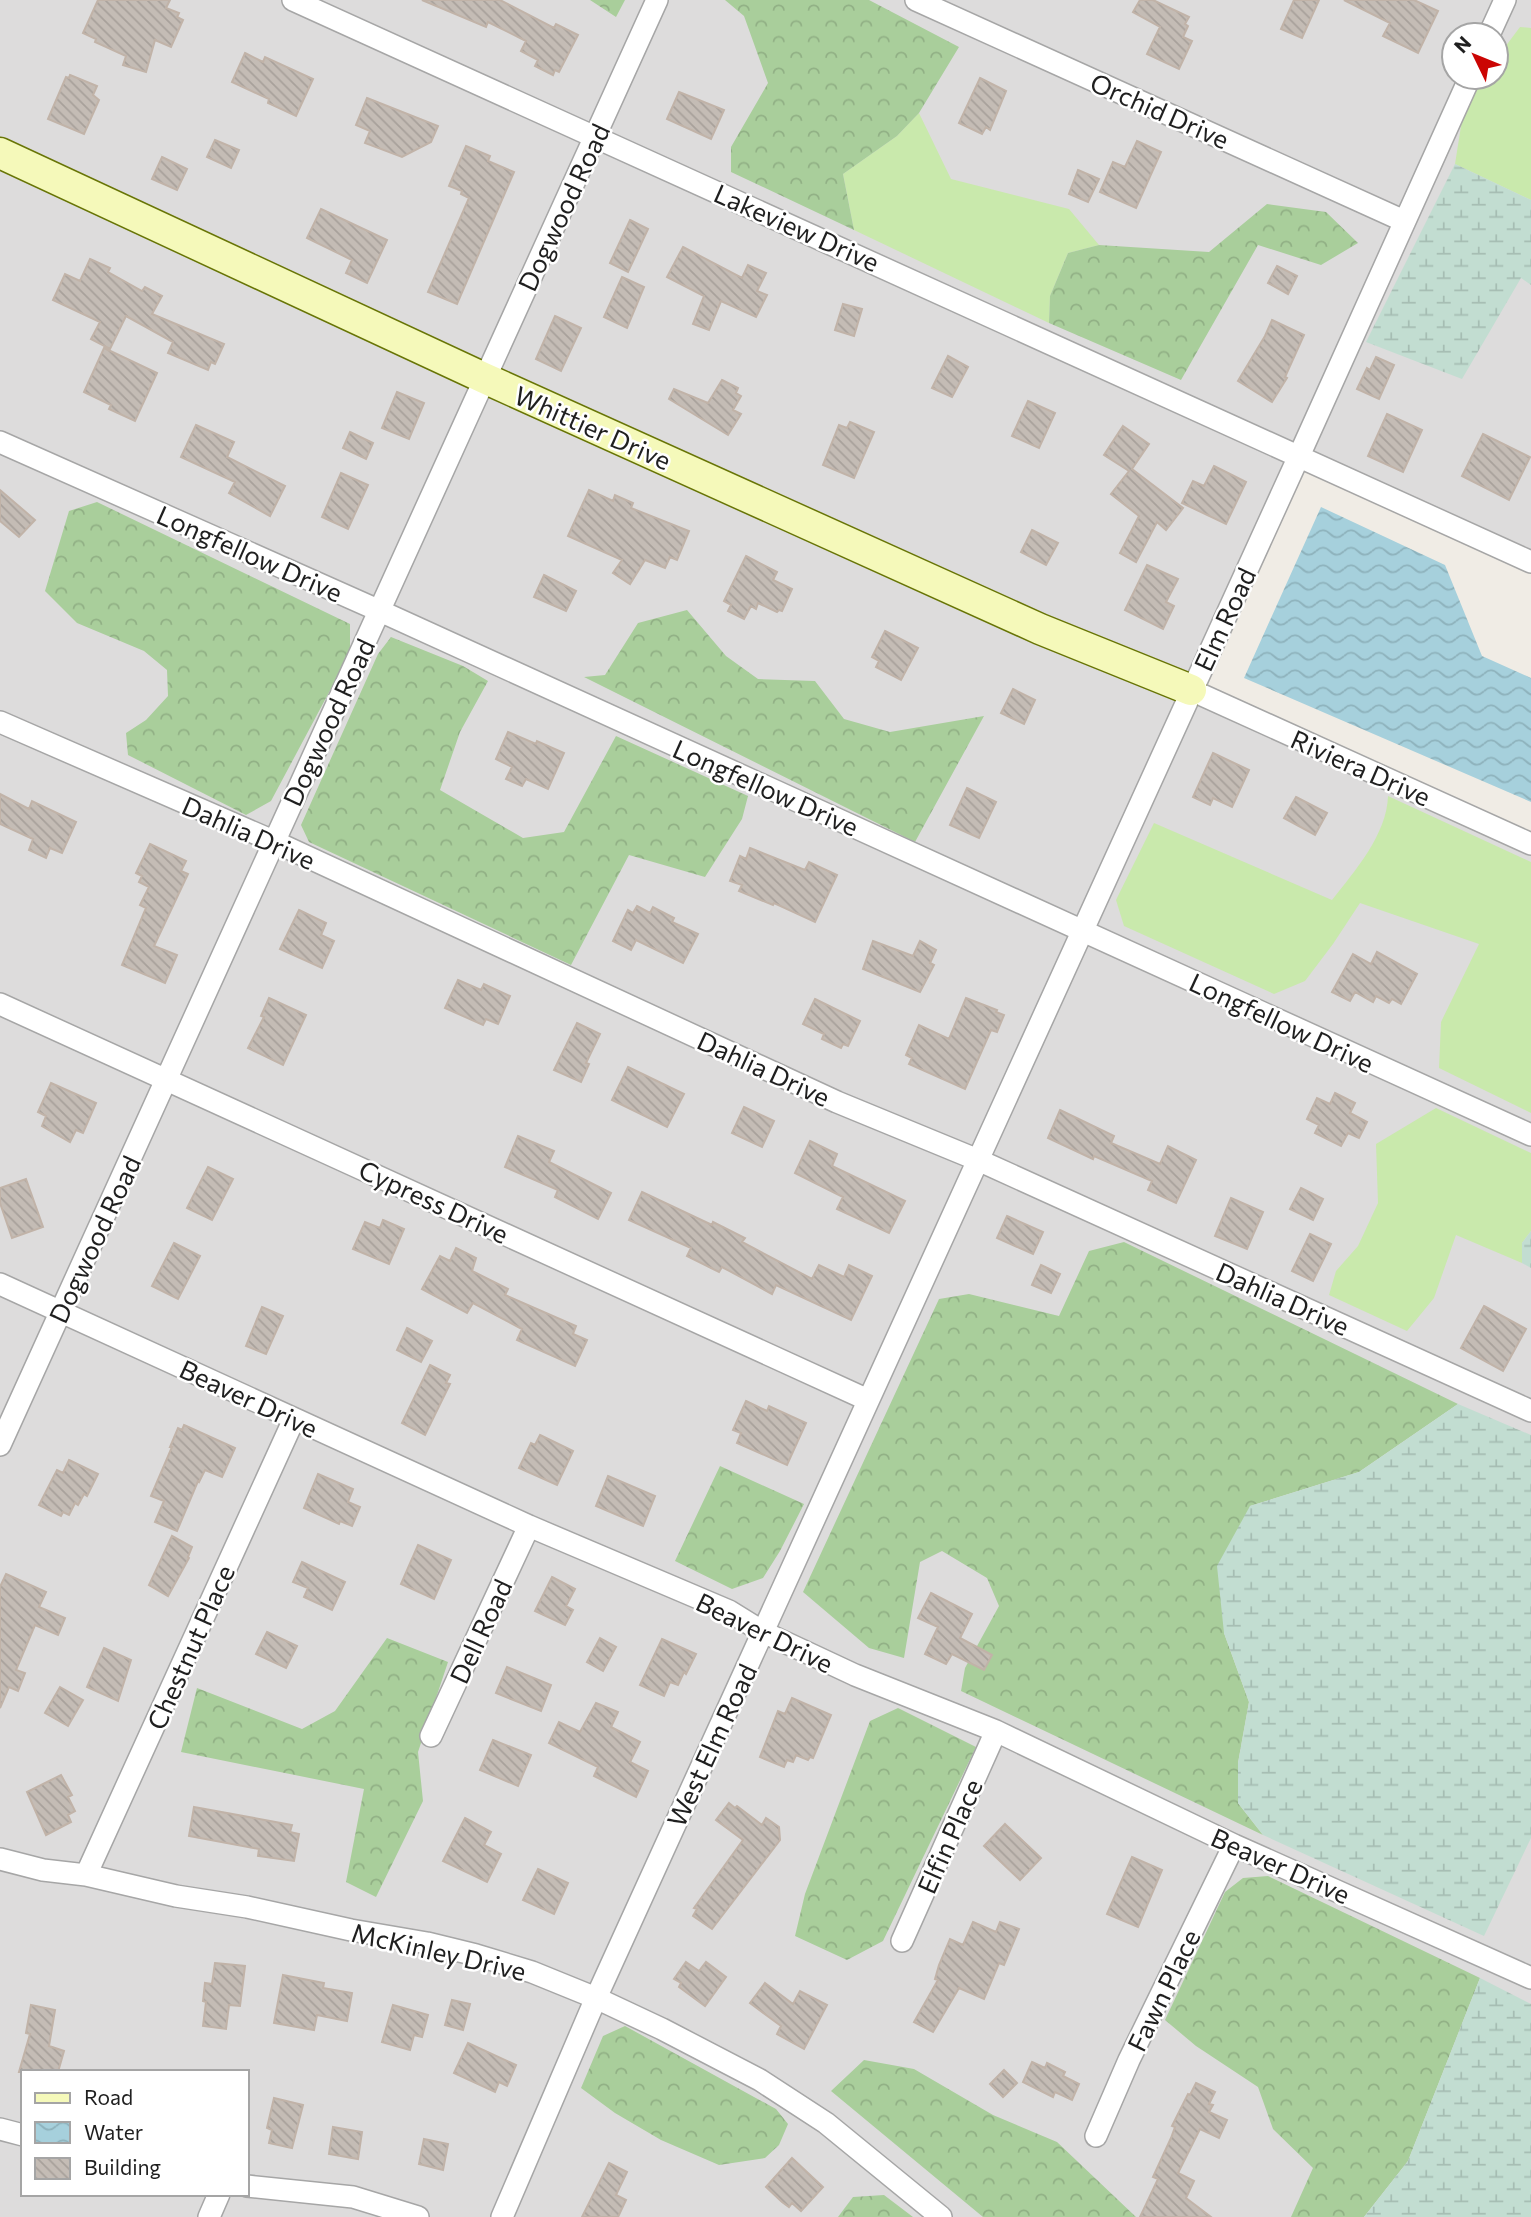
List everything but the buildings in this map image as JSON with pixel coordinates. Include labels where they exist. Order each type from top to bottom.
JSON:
[{"type":"street","name":"Lakeview Drive","points":[[293,0],[1299,456]]},
{"type":"street","name":"Dogwood Road","points":[[0,1445],[657,0]]},
{"type":"street","name":"Orchid Drive","points":[[916,0],[1404,221]]},
{"type":"street","points":[[1495,21],[1505,0]]},
{"type":"street","name":"Elm Road","points":[[978,1160],[1464,91]]},
{"type":"street","name":"Whittier Drive","points":[[0,153],[484,378],[1040,629],[1191,690]]},
{"type":"street","name":"Longfellow Drive","points":[[0,442],[380,611],[1531,1135]]},
{"type":"street","points":[[1299,456],[1531,562]]},
{"type":"street","name":"Riviera Drive","points":[[1191,690],[1531,844]]},
{"type":"street","name":"Dahlia Drive","points":[[0,722],[273,841],[838,1102],[978,1160],[1531,1411]]},
{"type":"street","name":"Cypress Drive","points":[[0,1004],[868,1400]]},
{"type":"street","name":"West Elm Road","points":[[502,2217],[596,1998],[978,1160]]},
{"type":"street","name":"Beaver Drive","points":[[0,1284],[529,1526],[729,1611],[763,1632],[855,1675],[996,1731],[1234,1845],[1531,1978]]},
{"type":"street","name":"Chestnut Place","points":[[86,1875],[294,1419]]},
{"type":"street","name":"Dell Road","points":[[430,1736],[529,1526]]},
{"type":"street","name":"Elfin Place","points":[[902,1941],[996,1731]]},
{"type":"street","name":"Fawn Place","points":[[1096,2136],[1129,2060],[1234,1845]]},
{"type":"street","name":"McKinley Drive","points":[[0,1859],[43,1870],[86,1875],[176,1896],[247,1907],[476,1955],[532,1972],[596,1998],[760,2080],[826,2123],[941,2217]]},
{"type":"street","points":[[0,2129],[21,2134]]},
{"type":"street","points":[[248,2186],[353,2197],[418,2217]]},
{"type":"street","points":[[209,2217],[218,2196]]},
{"type":"shaded area","points":[[0,0],[1531,0],[1531,562],[1299,456],[1192,690],[1531,844],[1531,2217],[0,2217]]},
{"type":"green space","points":[[590,0],[625,0],[616,17]]},
{"type":"green space","points":[[725,0],[869,0],[959,47],[919,113],[897,136],[843,174],[854,230],[731,172],[731,147],[768,83],[744,16]]},
{"type":"green space","points":[[1520,27],[1531,28],[1531,200],[1455,164],[1465,101],[1472,91],[1510,91],[1510,40]]},
{"type":"green space","points":[[919,113],[951,179],[1069,209],[1099,245],[1068,253],[1050,296],[1049,323],[854,230],[843,174],[897,136]]},
{"type":"green space","points":[[1455,164],[1531,200],[1531,285],[1521,278],[1462,379],[1366,342]]},
{"type":"green space","points":[[1267,204],[1326,212],[1358,243],[1321,265],[1258,245],[1181,380],[1049,323],[1050,296],[1068,253],[1099,245],[1209,252]]},
{"type":"green space","points":[[97,502],[350,624],[350,653],[271,801],[246,815],[128,755],[126,733],[146,720],[168,696],[167,670],[144,651],[77,623],[45,591],[69,511]]},
{"type":"green space","points":[[687,610],[726,656],[758,679],[815,681],[844,719],[890,732],[984,716],[915,842],[584,677],[605,675],[638,623]]},
{"type":"green space","points":[[391,637],[463,666],[488,681],[460,732],[440,790],[523,838],[564,832],[616,736],[748,796],[742,819],[705,877],[629,855],[571,965],[309,842],[301,825],[378,654]]},
{"type":"green space","points":[[1388,796],[1531,862],[1531,1113],[1439,1068],[1441,1022],[1479,944],[1360,903],[1305,981],[1274,994],[1124,926],[1116,900],[1154,823],[1332,900],[1376,838]]},
{"type":"green space","points":[[1436,1108],[1531,1153],[1531,1231],[1522,1243],[1522,1263],[1456,1235],[1434,1298],[1407,1331],[1329,1295],[1336,1271],[1358,1246],[1378,1203],[1376,1144]]},
{"type":"green space","points":[[1531,1231],[1531,1268],[1522,1263],[1522,1243]]},
{"type":"green space","points":[[1124,1242],[1458,1404],[1359,1472],[1250,1506],[1224,1633],[1249,1702],[1238,1763],[1238,1803],[1263,1835],[961,1691],[965,1668],[999,1606],[987,1578],[942,1551],[920,1562],[904,1658],[869,1648],[803,1592],[939,1299],[969,1294],[1059,1316],[1089,1251]]},
{"type":"green space","points":[[1458,1404],[1531,1435],[1531,1838],[1484,1936],[1263,1835],[1238,1803],[1238,1763],[1249,1702],[1224,1633],[1217,1566],[1250,1506],[1359,1472]]},
{"type":"green space","points":[[720,1466],[804,1504],[763,1578],[732,1589],[675,1561]]},
{"type":"green space","points":[[387,1638],[448,1662],[418,1752],[423,1801],[376,1897],[346,1882],[364,1789],[181,1752],[197,1688],[302,1729],[335,1711]]},
{"type":"green space","points":[[898,1708],[976,1747],[883,1941],[847,1960],[795,1936],[805,1894],[870,1721]]},
{"type":"green space","points":[[1268,1876],[1480,1978],[1408,2161],[1364,2217],[1291,2217],[1313,2168],[1273,2129],[1258,2087],[1196,2046],[1165,2020],[1225,1892],[1243,1878]]},
{"type":"green space","points":[[1480,1978],[1531,2004],[1531,2217],[1364,2217],[1408,2161]]},
{"type":"green space","points":[[625,2026],[776,2109],[788,2124],[779,2145],[765,2158],[719,2165],[661,2140],[615,2113],[581,2088],[603,2036]]},
{"type":"green space","points":[[864,2060],[914,2069],[993,2115],[1057,2142],[1136,2217],[983,2217],[831,2091]]},
{"type":"green space","points":[[884,2195],[913,2217],[838,2217],[853,2197]]},
{"type":"water","points":[[1321,507],[1445,565],[1482,656],[1531,678],[1531,802],[1244,678]]}]
